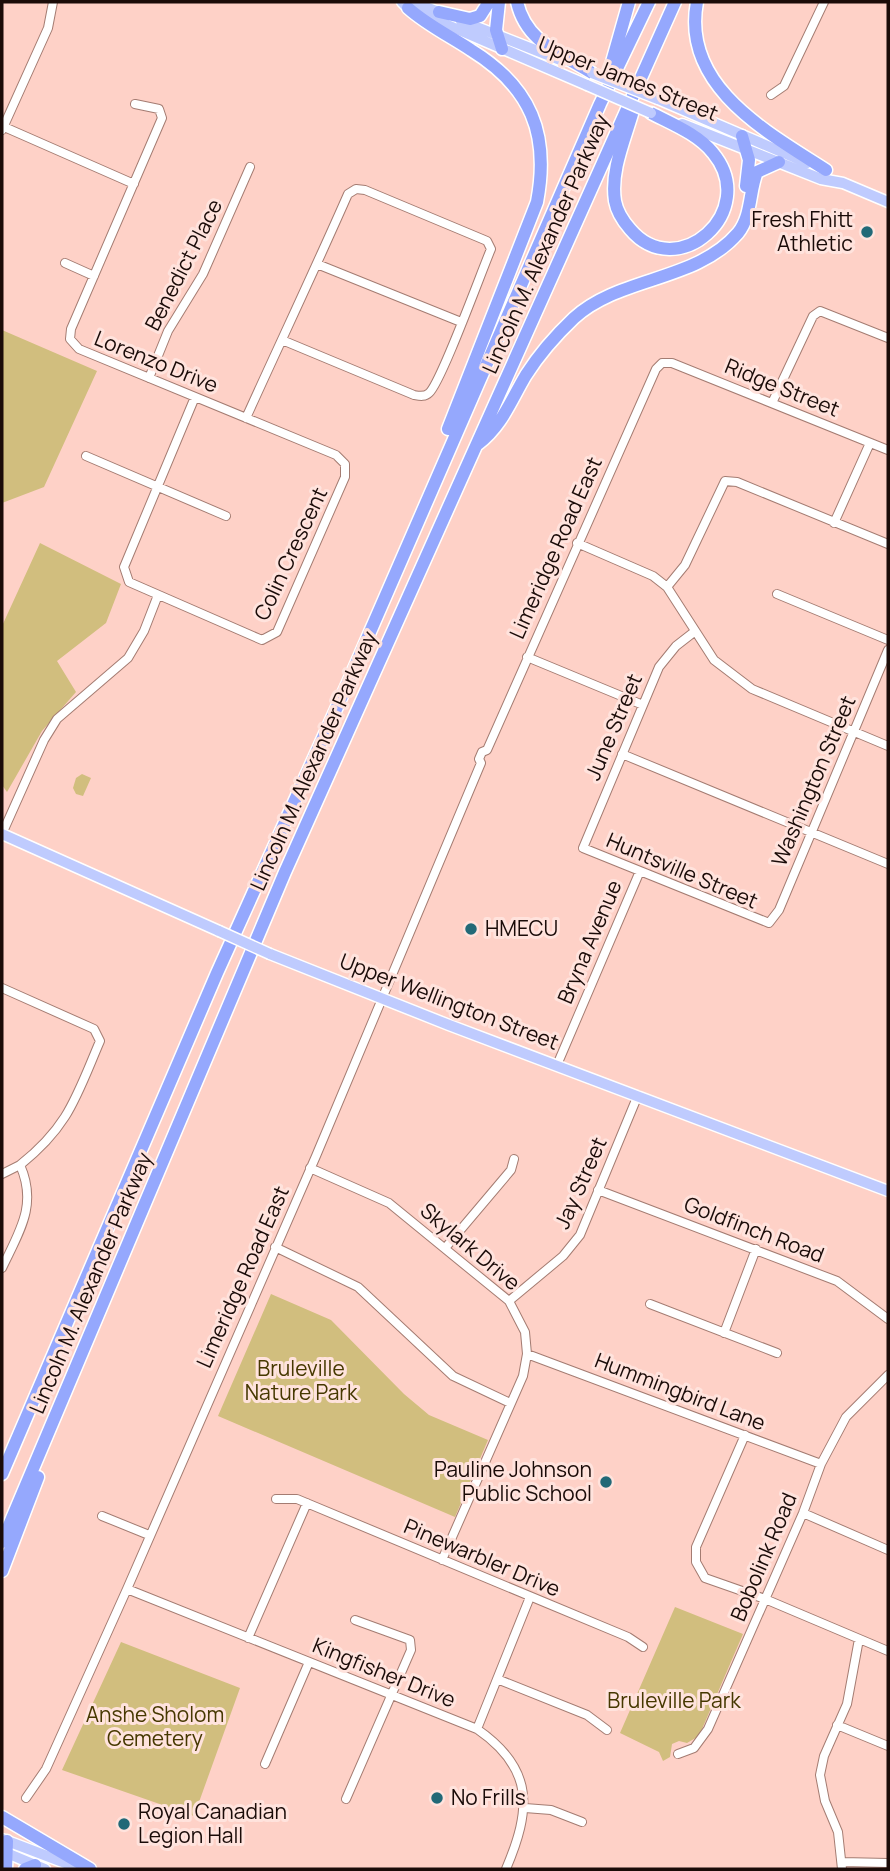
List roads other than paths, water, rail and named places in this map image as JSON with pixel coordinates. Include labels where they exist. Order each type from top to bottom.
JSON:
[{"type":"highway","points":[[439,12],[470,19],[480,16],[489,2]]},
{"type":"highway","points":[[499,2],[497,34],[502,48]]},
{"type":"highway","points":[[517,2],[521,18],[536,38],[592,72]]},
{"type":"highway","points":[[600,104],[629,2]]},
{"type":"highway","name":"Lincoln M. Alexander Parkway","points":[[2,1474],[217,973],[346,687],[600,104],[649,2]]},
{"type":"highway","name":"Lincoln M. Alexander Parkway","points":[[2,1542],[285,872],[674,2]]},
{"type":"highway","points":[[697,2],[696,35],[713,81],[734,106],[826,170]]},
{"type":"highway","points":[[408,4],[512,82],[536,123],[542,148],[542,174],[537,202],[444,439],[440,466]]},
{"type":"highway","points":[[647,63],[617,163],[615,204],[622,220],[647,243],[666,248],[687,246],[704,238],[721,219],[727,186],[722,167],[702,142],[650,113]]},
{"type":"highway","points":[[727,242],[742,209],[749,175],[748,149],[742,136]]},
{"type":"highway","points":[[478,444],[494,432],[548,343],[577,315],[603,299],[692,265],[727,242],[739,232],[746,217],[757,173],[779,162]]},
{"type":"highway","points":[[2,1571],[67,1404],[71,1380]]},
{"type":"highway","points":[[2,1452],[25,1423]]},
{"type":"highway","points":[[2,1817],[90,1869]]},
{"type":"highway","points":[[5,1846],[6,1869]]},
{"type":"main road","name":"Upper James Street","points":[[408,4],[439,12],[497,34],[658,99],[826,170],[843,183],[888,202]]},
{"type":"main road","name":"Upper James Street","points":[[408,4],[650,113],[748,149],[821,180],[843,183]]},
{"type":"main road","name":"Upper Wellington Street","points":[[2,834],[270,954],[888,1191]]},
{"type":"main road","points":[[5,1846],[35,1868]]},
{"type":"main road","points":[[5,1846],[81,1869]]},
{"type":"street","points":[[53,2],[48,28],[2,128],[134,184]]},
{"type":"street","points":[[771,95],[785,86],[824,2]]},
{"type":"street","name":"Lorenzo Drive","points":[[135,104],[159,109],[162,118],[71,329],[72,343],[79,349],[336,455],[346,467]]},
{"type":"street","name":"Benedict Place","points":[[149,378],[168,331],[203,274],[250,167]]},
{"type":"street","points":[[246,418],[348,194],[356,189],[365,190],[488,241],[491,248],[432,391],[422,396],[282,340]]},
{"type":"street","points":[[65,263],[94,276]]},
{"type":"street","points":[[317,264],[461,322]]},
{"type":"street","points":[[772,403],[813,316],[820,311],[888,338]]},
{"type":"street","name":"Ridge Street","points":[[662,363],[672,363],[888,450]]},
{"type":"street","name":"Limeridge Road East","points":[[26,1798],[46,1769],[127,1589],[310,1168],[481,764],[487,762],[490,755],[487,750],[527,657],[656,369],[662,363]]},
{"type":"street","name":"Colin Crescent","points":[[195,397],[124,567],[129,582],[158,596],[262,640],[269,639],[277,632],[345,477],[346,467]]},
{"type":"street","points":[[834,523],[870,443]]},
{"type":"street","points":[[86,456],[226,516]]},
{"type":"street","points":[[667,587],[685,565],[725,481],[737,482],[888,544]]},
{"type":"street","points":[[577,543],[653,576],[667,587],[694,632],[715,660],[752,689],[888,746]]},
{"type":"street","points":[[777,594],[888,640]]},
{"type":"street","points":[[2,834],[44,740],[57,719],[128,658],[144,631],[158,596]]},
{"type":"street","name":"June Street","points":[[583,848],[663,661],[694,632]]},
{"type":"street","name":"Washington Street","points":[[769,923],[779,910],[888,650]]},
{"type":"street","points":[[527,657],[643,705]]},
{"type":"street","points":[[622,754],[888,864]]},
{"type":"street","name":"Huntsville Street","points":[[583,848],[769,923]]},
{"type":"street","name":"Bryna Avenue","points":[[557,1065],[640,871]]},
{"type":"street","points":[[2,988],[93,1029],[100,1041],[67,1117],[48,1144],[21,1165],[2,1174]]},
{"type":"street","name":"Jay Street","points":[[509,1301],[563,1256],[580,1235],[638,1095]]},
{"type":"street","points":[[446,1247],[512,1170],[514,1159]]},
{"type":"street","points":[[2,1268],[28,1205],[28,1182],[21,1165]]},
{"type":"street","name":"Skylark Drive","points":[[310,1168],[389,1203],[509,1301],[526,1332],[527,1354],[523,1376],[442,1560]]},
{"type":"street","name":"Goldfinch Road","points":[[598,1190],[836,1281],[888,1319]]},
{"type":"street","points":[[275,1247],[358,1287],[453,1376],[510,1403]]},
{"type":"street","points":[[724,1333],[757,1249]]},
{"type":"street","points":[[650,1304],[776,1353]]},
{"type":"street","name":"Hummingbird Lane","points":[[527,1354],[821,1464]]},
{"type":"street","name":"Bobolink Road","points":[[678,1754],[694,1748],[702,1739],[803,1513],[821,1464],[846,1417],[888,1375]]},
{"type":"street","points":[[745,1436],[696,1547],[696,1562],[705,1578],[888,1651]]},
{"type":"street","name":"Pinewarbler Drive","points":[[276,1499],[286,1497],[307,1503],[643,1647]]},
{"type":"street","points":[[248,1638],[307,1503]]},
{"type":"street","points":[[803,1513],[888,1550]]},
{"type":"street","points":[[102,1516],[149,1535]]},
{"type":"street","name":"Kingfisher Drive","points":[[127,1589],[477,1729],[510,1758],[524,1792],[525,1808],[520,1837],[506,1869]]},
{"type":"street","points":[[477,1729],[530,1597]]},
{"type":"street","points":[[346,1799],[411,1650],[410,1640],[355,1620]]},
{"type":"street","points":[[859,1639],[850,1693],[822,1763],[819,1782],[838,1832],[842,1866],[888,1863]]},
{"type":"street","points":[[264,1764],[309,1662]]},
{"type":"street","points":[[497,1679],[587,1715],[607,1730]]},
{"type":"street","points":[[837,1725],[888,1746]]},
{"type":"street","points":[[525,1808],[551,1810],[582,1822]]},
{"type":"place","name":"Fresh Fhitt Athletic","points":[[867,232]]},
{"type":"place","name":"HMECU","points":[[471,929]]},
{"type":"place","name":"Pauline Johnson Public School","points":[[606,1482]]},
{"type":"place","name":"No Frills","points":[[437,1798]]},
{"type":"place","name":"Royal Canadian Legion Hall","points":[[124,1824]]},
{"type":"park label","name":"Bruleville Nature Park","points":[[301,1381]]},
{"type":"park label","name":"Bruleville Park","points":[[674,1701]]},
{"type":"park label","name":"Anshe Sholom Cemetery","points":[[155,1727]]}]
